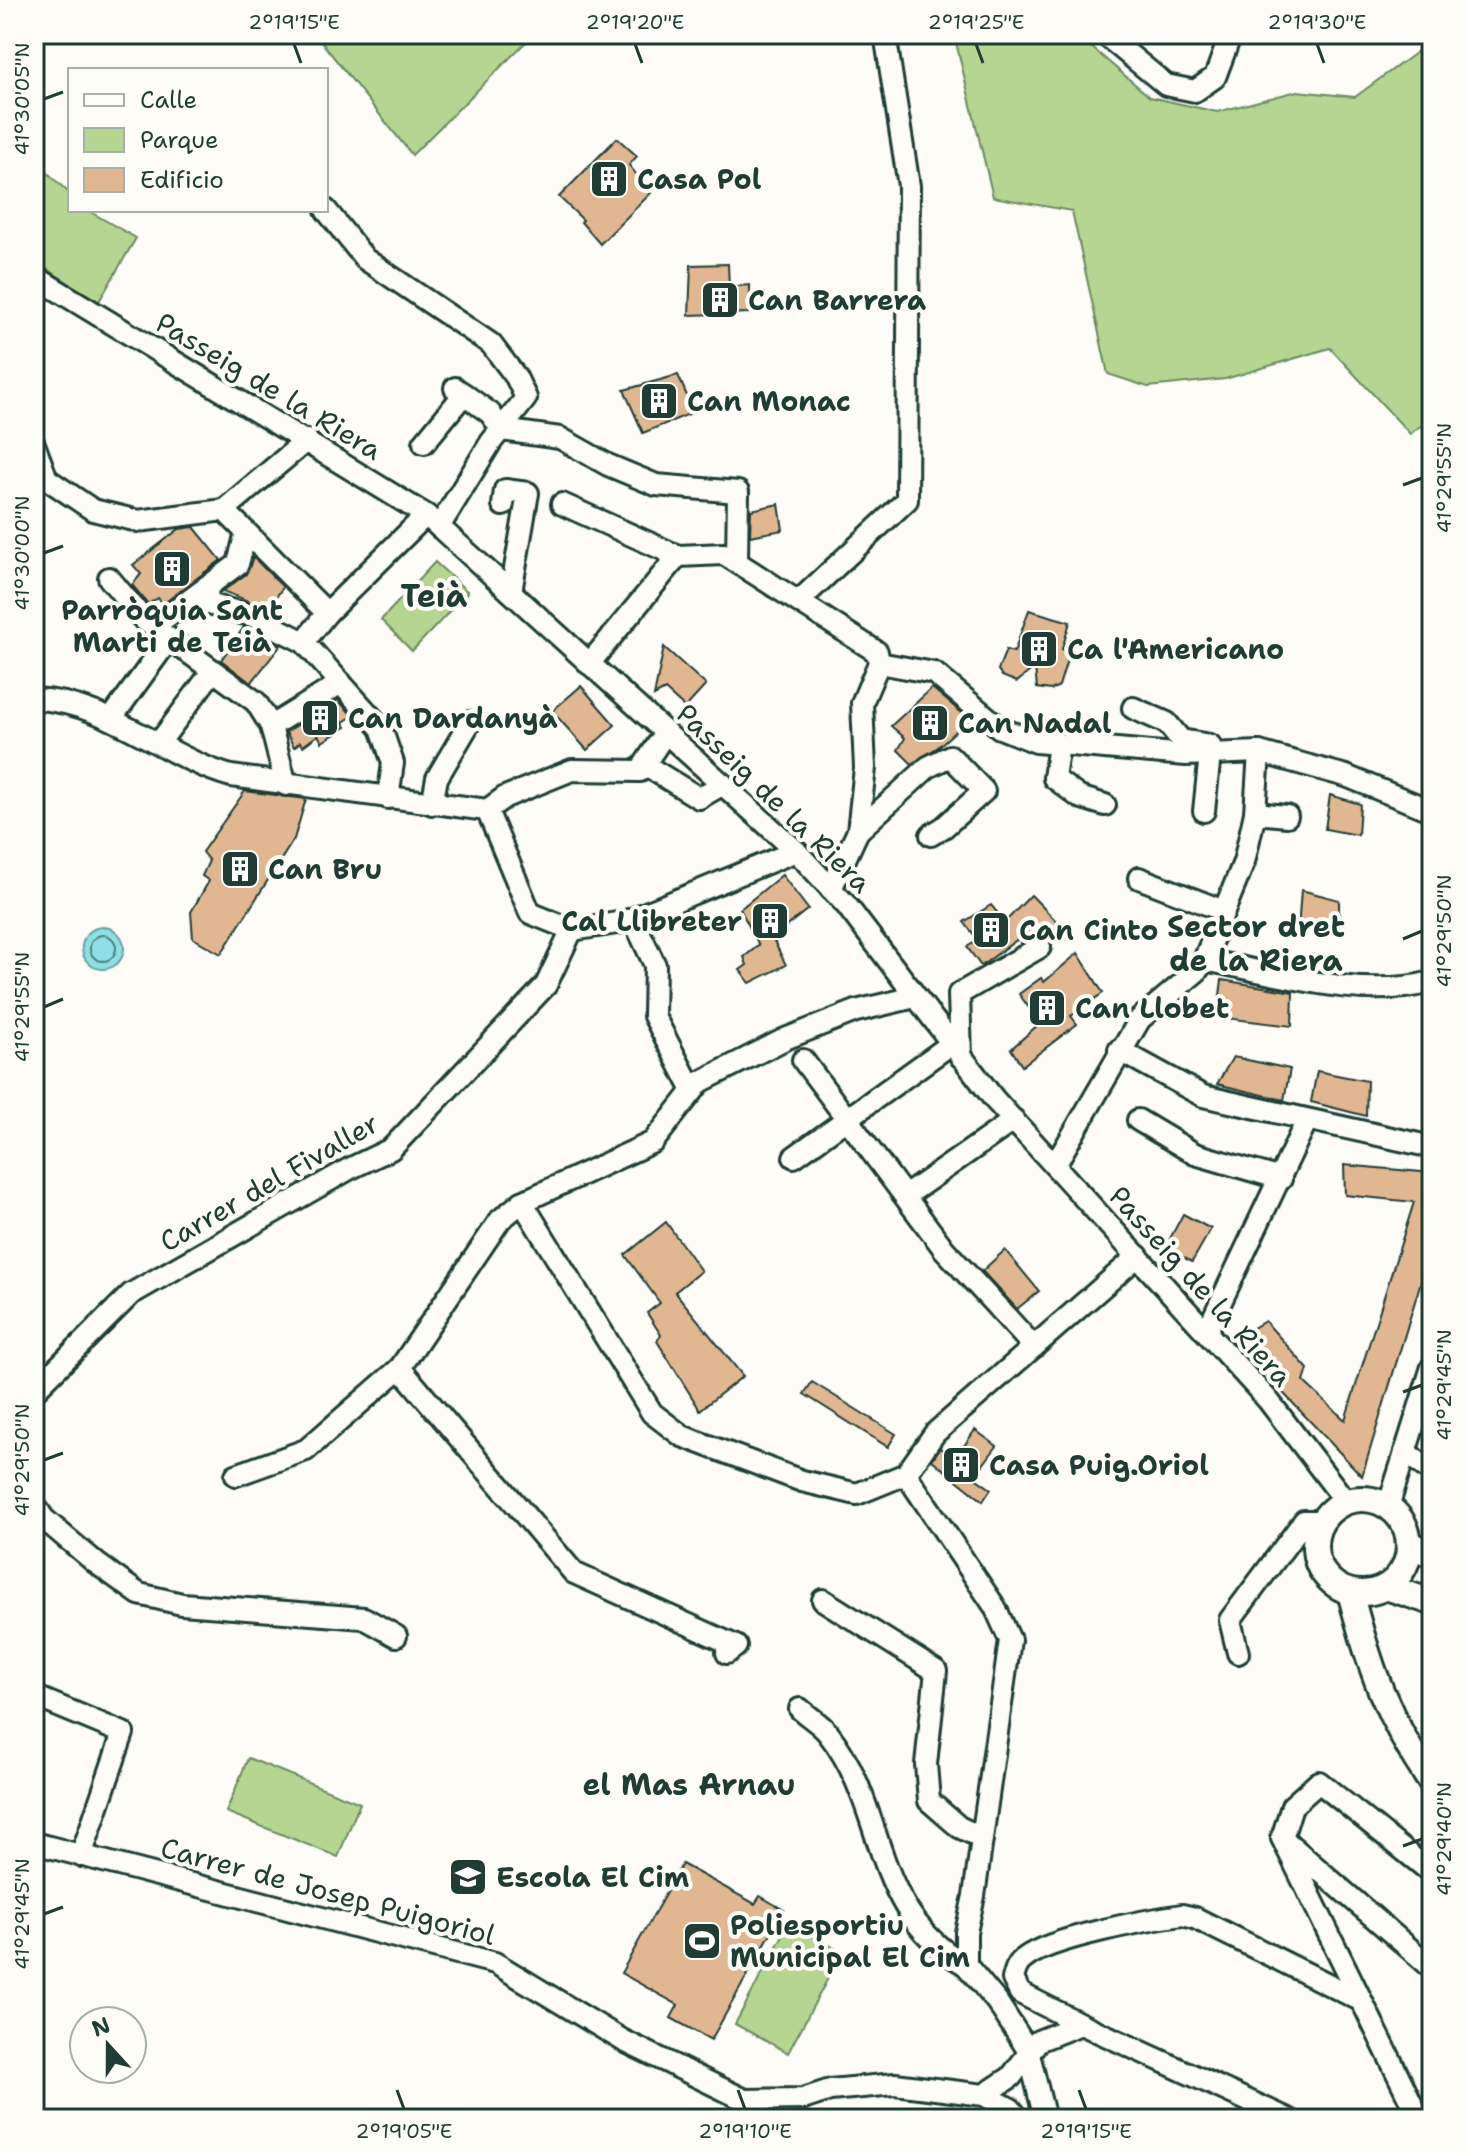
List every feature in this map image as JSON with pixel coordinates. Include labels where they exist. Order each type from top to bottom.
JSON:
[{"type":"street","points":[[799,601],[907,500],[909,186],[885,34]]},
{"type":"street","points":[[1104,34],[1166,85],[1195,91],[1215,77],[1231,34]]},
{"type":"street","points":[[304,642],[327,613],[432,521],[526,398],[516,377],[491,344],[365,259],[328,212]]},
{"type":"street","name":"Passeig de la Riera","points":[[34,276],[307,440],[432,521],[796,851],[831,889],[1014,1120],[1268,1400],[1346,1502]]},
{"type":"street","points":[[424,443],[460,391],[490,413],[502,430],[560,438],[608,465],[656,485],[738,492],[737,561]]},
{"type":"street","points":[[34,444],[47,479],[93,510],[138,521],[224,510],[307,440]]},
{"type":"street","points":[[503,505],[505,490],[528,493],[511,592]]},
{"type":"street","points":[[562,504],[678,556],[724,554],[799,601],[878,658],[934,673],[1000,728],[1036,742],[1210,754],[1251,751]]},
{"type":"street","points":[[224,510],[327,613]]},
{"type":"street","points":[[111,719],[161,633],[207,586],[238,564],[246,532]]},
{"type":"street","points":[[589,664],[678,556]]},
{"type":"street","points":[[109,578],[161,633],[256,702],[271,726],[286,785]]},
{"type":"street","points":[[207,586],[208,604],[253,616],[304,642],[381,728],[393,763],[388,798]]},
{"type":"street","points":[[831,889],[858,831],[865,768],[862,703],[878,658]]},
{"type":"street","points":[[159,743],[212,672]]},
{"type":"street","points":[[271,726],[341,683]]},
{"type":"street","points":[[34,699],[51,700],[111,719],[207,770],[286,785],[487,810],[505,797],[572,770],[640,771],[666,732]]},
{"type":"street","points":[[1133,708],[1167,723],[1181,740],[1251,751],[1346,776],[1432,811]]},
{"type":"street","points":[[432,804],[437,778],[470,722]]},
{"type":"street","points":[[1059,745],[1054,778],[1079,797],[1105,805]]},
{"type":"street","points":[[1055,1165],[1119,1050],[1140,1019],[1197,971],[1204,960],[1244,862],[1255,813],[1251,751]]},
{"type":"street","points":[[1204,811],[1210,754]]},
{"type":"street","points":[[858,831],[928,767],[950,756],[984,791],[931,835]]},
{"type":"street","points":[[645,765],[699,798],[723,784]]},
{"type":"street","points":[[487,810],[530,913],[572,930],[633,919],[796,851]]},
{"type":"street","points":[[1255,813],[1287,816]]},
{"type":"street","points":[[1139,878],[1224,911]]},
{"type":"street","points":[[633,919],[655,965],[654,1016],[693,1091]]},
{"type":"street","name":"Carrer del Fivaller","points":[[34,1391],[131,1294],[349,1169],[391,1149],[546,985],[572,930]]},
{"type":"street","points":[[794,1157],[956,1050],[959,994],[1040,947]]},
{"type":"street","points":[[1204,960],[1370,987],[1405,989],[1432,982]]},
{"type":"street","points":[[236,1475],[306,1450],[400,1368],[500,1220],[522,1202],[653,1142],[700,1082],[785,1039],[856,1011],[915,997]]},
{"type":"street","points":[[1119,1050],[1203,1096],[1432,1147]]},
{"type":"street","points":[[803,1060],[944,1249],[1034,1347]]},
{"type":"street","points":[[911,1192],[1014,1120]]},
{"type":"street","points":[[1138,1120],[1195,1154],[1281,1179]]},
{"type":"street","points":[[1207,1331],[1307,1120]]},
{"type":"street","points":[[522,1202],[652,1413],[682,1436],[802,1481],[857,1494],[906,1474],[935,1433],[1138,1256]]},
{"type":"street","points":[[1388,1507],[1432,1367]]},
{"type":"street","points":[[400,1368],[574,1573],[736,1646],[727,1653]]},
{"type":"street","points":[[1405,1452],[1432,1472]]},
{"type":"street","points":[[906,1474],[995,1607],[1010,1640],[966,1932],[966,1965]]},
{"type":"street","points":[[1238,1653],[1230,1620],[1304,1521],[1322,1521],[1346,1502],[1368,1499],[1388,1507],[1403,1522],[1409,1543],[1404,1571],[1386,1587]]},
{"type":"street","points":[[34,1504],[44,1519],[139,1594],[182,1604],[364,1618],[396,1636]]},
{"type":"street","points":[[1322,1521],[1315,1552],[1321,1570],[1333,1584],[1350,1592],[1386,1587],[1432,1602]]},
{"type":"street","points":[[1409,1543],[1432,1555]]},
{"type":"street","points":[[1350,1592],[1374,1680],[1403,1741],[1432,1784]]},
{"type":"street","points":[[823,1600],[936,1671],[926,1764],[929,1801],[959,1827],[982,1838]]},
{"type":"street","points":[[34,1696],[123,1733],[81,1856]]},
{"type":"street","points":[[800,1709],[828,1732],[859,1786],[888,1877],[913,1917],[934,1945],[966,1965],[997,2002],[1028,2050],[1045,2119]]},
{"type":"street","points":[[1409,2119],[1417,2114],[1282,1838],[1292,1806],[1319,1782],[1432,1873]]},
{"type":"street","points":[[1282,1838],[1432,1968]]},
{"type":"street","name":"Carrer de Josep Puigoriol","points":[[34,1843],[495,1963],[624,2041],[745,2100],[803,2099],[830,2090],[895,2084],[984,2095],[1007,2114]]},
{"type":"street","points":[[1288,2119],[1020,1993],[1013,1979],[1016,1968],[1025,1958],[1051,1944],[1182,1915],[1195,1918],[1360,2000]]},
{"type":"street","points":[[984,2095],[1011,2077],[1028,2050],[1058,2031],[1081,2024]]},
{"type":"green space","points":[[315,34],[534,34],[412,155]]},
{"type":"green space","points":[[954,34],[1076,34],[1150,97],[1217,112],[1297,91],[1355,97],[1426,45],[1432,34],[1432,417],[1410,434],[1330,348],[1225,379],[1148,387],[1108,374],[1072,211],[993,197]]},
{"type":"green space","points":[[34,160],[68,192],[68,212],[90,212],[136,238],[98,303],[34,260]]},
{"type":"green space","points":[[435,562],[468,592],[412,651],[381,620]]},
{"type":"green space","points":[[248,1758],[360,1803],[338,1857],[226,1812]]},
{"type":"green space","points":[[789,1924],[842,1952],[788,2053],[735,2024]]},
{"type":"water","points":[[103,927],[118,933],[124,948],[118,963],[103,969],[88,963],[82,948],[88,933]]},
{"type":"building","name":"Casa Pol","points":[[617,138],[637,156],[629,165],[651,193],[600,244],[581,222],[583,220],[559,197]]},
{"type":"building","name":"Can Barrera","points":[[728,264],[729,287],[750,285],[750,313],[689,315],[691,265]]},
{"type":"building","name":"Can Monac","points":[[678,375],[694,412],[643,433],[624,390]]},
{"type":"building","points":[[779,504],[783,530],[750,536],[751,510]]},
{"type":"building","name":"Parròquia Sant Marti de Teià","points":[[194,527],[221,560],[163,604],[158,598],[148,604],[132,585],[141,574],[133,565],[179,529]]},
{"type":"building","points":[[253,557],[283,587],[268,609],[223,591],[246,574]]},
{"type":"building","name":"Ca l'Americano","points":[[1029,610],[1070,622],[1062,649],[1069,653],[1059,686],[1051,690],[1037,688],[1035,667],[1017,682],[1002,676],[998,670],[1006,650],[1014,652]]},
{"type":"building","points":[[244,627],[281,645],[251,683],[221,660]]},
{"type":"building","points":[[664,647],[706,685],[685,708],[665,690],[654,696]]},
{"type":"building","points":[[581,686],[615,725],[587,750],[552,711]]},
{"type":"building","name":"Can Nadal","points":[[932,688],[969,719],[938,747],[912,764],[898,750],[905,738],[891,726]]},
{"type":"building","name":"Can Dardanyà","points":[[338,700],[353,716],[343,722],[346,727],[322,742],[318,735],[303,746],[300,742],[294,747],[286,732]]},
{"type":"building","name":"Can Bru","points":[[245,791],[306,799],[294,839],[221,954],[193,938],[191,912],[209,881],[202,876],[209,861],[202,852]]},
{"type":"building","points":[[1330,795],[1360,804],[1358,835],[1325,829]]},
{"type":"building","name":"Cal Llibreter","points":[[782,875],[808,909],[779,932],[779,940],[774,941],[786,965],[750,983],[740,970],[747,965],[744,957],[759,945],[740,909]]},
{"type":"building","points":[[1301,890],[1339,900],[1339,929],[1298,930]]},
{"type":"building","points":[[1031,895],[1062,927],[1049,938],[1039,934],[1021,943],[1018,939],[981,966],[967,947],[978,940],[964,922],[991,905],[1005,922]]},
{"type":"building","points":[[1078,953],[1103,993],[1071,1016],[1077,1024],[1022,1066],[1011,1049],[1040,1023],[1019,994],[1041,978],[1044,982]]},
{"type":"building","points":[[1222,980],[1293,992],[1292,1026],[1217,1017]]},
{"type":"building","points":[[1233,1057],[1290,1069],[1284,1100],[1217,1084]]},
{"type":"building","points":[[1317,1071],[1367,1081],[1366,1116],[1311,1102]]},
{"type":"building","points":[[1344,1165],[1432,1173],[1432,1245],[1362,1476],[1233,1340],[1265,1321],[1308,1369],[1304,1382],[1345,1420],[1414,1202],[1345,1195]]},
{"type":"building","points":[[1183,1214],[1211,1229],[1192,1262],[1165,1248]]},
{"type":"building","points":[[666,1222],[701,1271],[675,1292],[743,1376],[700,1410],[657,1341],[661,1335],[647,1313],[660,1303],[625,1255]]},
{"type":"building","points":[[1005,1250],[1039,1291],[1017,1309],[982,1271]]},
{"type":"building","points":[[812,1382],[896,1434],[888,1447],[804,1394]]},
{"type":"building","name":"Casa Puig.Oriol","points":[[975,1430],[997,1446],[974,1477],[991,1489],[983,1501],[932,1460],[940,1448],[955,1459]]},
{"type":"building","name":"Poliesportiu Municipal El Cim","points":[[682,1864],[755,1904],[760,1896],[784,1910],[711,2040],[671,2018],[678,2005],[621,1973]]},
{"type":"place","name":"Casa Pol","points":[[609,179]]},
{"type":"place","name":"Can Barrera","points":[[720,300]]},
{"type":"place","name":"Can Monac","points":[[659,401]]},
{"type":"place","name":"Parròquia Sant Marti de Teià","points":[[172,569]]},
{"type":"place","name":"Ca l'Americano","points":[[1039,649]]},
{"type":"place","name":"Can Dardanyà","points":[[320,718]]},
{"type":"place","name":"Can Nadal","points":[[930,723]]},
{"type":"place","name":"Can Bru","points":[[240,869]]},
{"type":"place","name":"Cal Llibreter","points":[[770,921]]},
{"type":"place","name":"Can Cinto","points":[[991,930]]},
{"type":"place","name":"Can Llobet","points":[[1047,1008]]},
{"type":"place","name":"Casa Puig.Oriol","points":[[961,1465]]},
{"type":"place","name":"Escola El Cim","points":[[468,1877]]},
{"type":"place","name":"Poliesportiu Municipal El Cim","points":[[702,1941]]},
{"type":"district","name":"Teià","points":[[434,596]]},
{"type":"district","name":"Sector dret de la Riera","points":[[1256,944]]},
{"type":"district","name":"el Mas Arnau","points":[[689,1785]]}]
